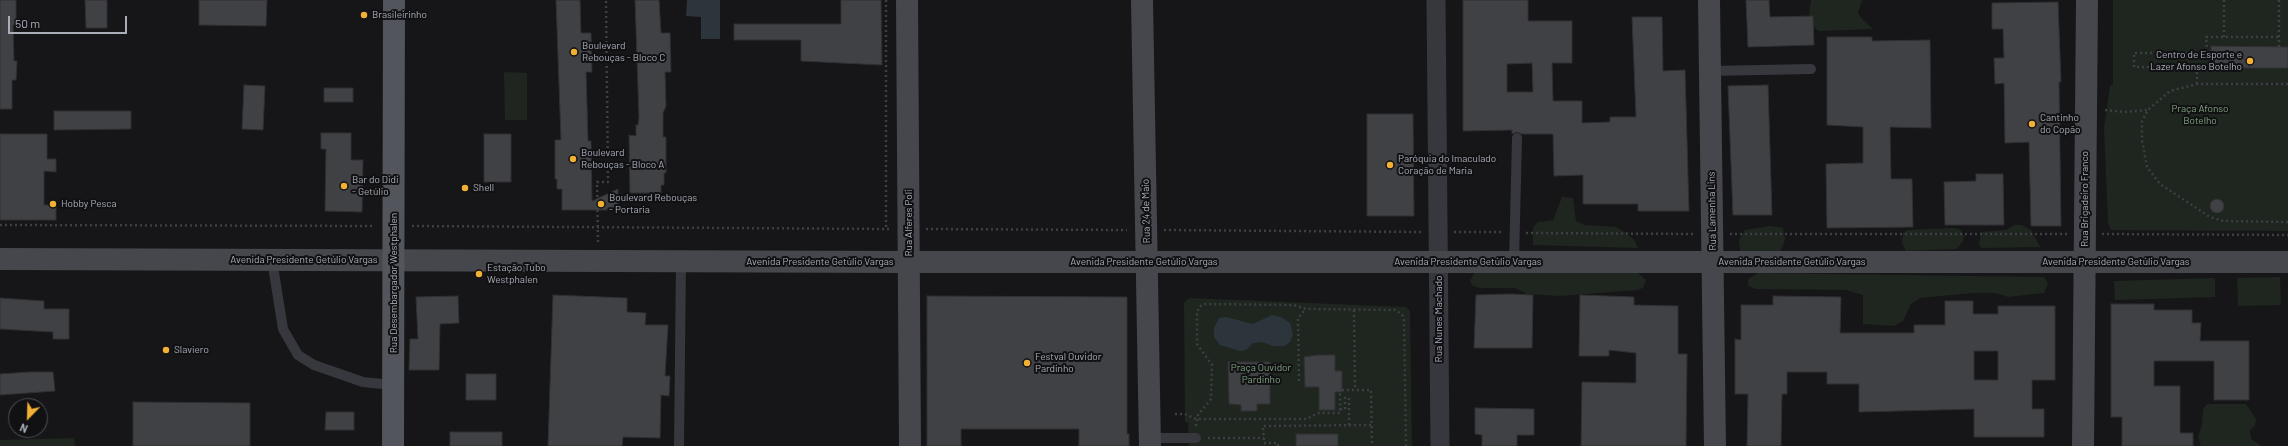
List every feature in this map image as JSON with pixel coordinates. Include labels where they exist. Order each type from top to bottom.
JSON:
[{"type":"main road","name":"Rua Desembargador Westphalen","points":[[393,446],[394,0]]},
{"type":"main road","name":"Rua Alferes Poli","points":[[907,0],[910,446]]},
{"type":"main road","name":"Rua 24 de Maio","points":[[1142,0],[1150,442]]},
{"type":"main road","name":"Rua Lamenha Lins","points":[[1709,0],[1715,446]]},
{"type":"main road","name":"Rua Brigadeiro Franco","points":[[2083,446],[2087,0]]},
{"type":"main road","name":"Avenida Presidente Getúlio Vargas","points":[[0,259],[909,262],[2288,262]]},
{"type":"street","name":"Rua Nunes Machado","points":[[1436,0],[1440,446]]},
{"type":"lane","points":[[1710,71],[1811,69]]},
{"type":"lane","points":[[1514,262],[1517,138]]},
{"type":"lane","points":[[272,260],[283,329],[298,355],[314,365],[363,382],[394,385]]},
{"type":"lane","points":[[679,446],[681,261]]},
{"type":"lane","points":[[1150,442],[1196,438]]},
{"type":"path","points":[[598,261],[597,182],[608,182],[606,0]]},
{"type":"path","points":[[407,226],[886,229],[886,0]]},
{"type":"path","points":[[2224,0],[2224,37]]},
{"type":"path","points":[[2279,0],[2279,47]]},
{"type":"path","points":[[2207,53],[2206,37],[2279,37]]},
{"type":"path","points":[[2197,84],[2197,67],[2134,67],[2134,53],[2211,53]]},
{"type":"path","points":[[2288,84],[2197,84],[2170,91],[2148,110],[2142,121],[2142,140],[2147,167],[2160,184],[2210,217],[2223,222],[2288,222]]},
{"type":"path","points":[[2105,110],[2124,112],[2148,110]]},
{"type":"path","points":[[0,225],[375,226]]},
{"type":"path","points":[[922,229],[1122,230]]},
{"type":"path","points":[[1160,230],[1416,232]]},
{"type":"path","points":[[1452,232],[1691,234]]},
{"type":"path","points":[[1725,234],[2061,234]]},
{"type":"path","points":[[2104,234],[2288,235]]},
{"type":"path","points":[[1264,438],[1196,438],[1196,419],[1211,399],[1212,364],[1197,344],[1197,313],[1200,307],[1204,304],[1294,305],[1306,309],[1395,310],[1402,314],[1404,320],[1406,446]]},
{"type":"path","points":[[1299,381],[1298,318],[1306,309]]},
{"type":"path","points":[[1354,310],[1355,390]]},
{"type":"path","points":[[1340,409],[1341,391],[1372,390],[1372,446]]},
{"type":"path","points":[[1175,414],[1185,414],[1196,419],[1306,419],[1319,412],[1340,412],[1340,409],[1345,409],[1345,398],[1349,398],[1349,425]]},
{"type":"path","points":[[1306,419],[1306,426]]},
{"type":"path","points":[[1278,446],[1278,443],[1264,443],[1263,426],[1372,425]]},
{"type":"green space","points":[[1811,0],[1862,0],[1858,13],[1873,29],[1819,31],[1813,27],[1809,14]]},
{"type":"green space","name":"Praça Afonso Botelho","points":[[2113,0],[2288,0],[2288,231],[2111,230],[2108,223],[2104,128],[2110,86],[2113,84]]},
{"type":"green space","points":[[504,72],[527,73],[527,120],[505,120]]},
{"type":"green space","points":[[1562,197],[1573,198],[1576,221],[1584,225],[1616,227],[1625,232],[1635,241],[1638,248],[1533,245],[1533,227],[1538,222],[1553,220]]},
{"type":"green space","points":[[2014,225],[2022,225],[2031,230],[2040,247],[1981,248],[1979,245],[1981,232],[2006,230]]},
{"type":"green space","points":[[1770,226],[1783,228],[1785,240],[1780,252],[1740,251],[1739,240],[1745,230]]},
{"type":"green space","points":[[1955,228],[1961,230],[1964,236],[1963,241],[1957,249],[1906,251],[1902,243],[1903,233],[1907,230]]},
{"type":"green space","points":[[1474,273],[1638,273],[1646,280],[1643,288],[1638,290],[1559,296],[1527,294],[1515,288],[1480,288],[1473,286],[1470,281]]},
{"type":"green space","points":[[1758,273],[2044,277],[2048,284],[2044,293],[2008,297],[1996,293],[1973,293],[1920,298],[1911,304],[1903,321],[1894,326],[1863,324],[1863,295],[1846,290],[1756,289],[1748,286],[1748,279]]},
{"type":"green space","points":[[2280,277],[2281,305],[2238,306],[2237,278]]},
{"type":"green space","points":[[2215,278],[2215,297],[2115,300],[2114,281]]},
{"type":"green space","name":"Praça Ouvidor Pardinho","points":[[1189,298],[1406,307],[1410,311],[1412,446],[1189,446],[1188,422],[1185,422],[1184,303]]},
{"type":"green space","points":[[2207,404],[2246,404],[2256,419],[2255,426],[2250,430],[2251,439],[2262,446],[2201,446],[2198,437],[2202,424],[2203,409]]},
{"type":"green space","points":[[74,438],[75,446],[0,446],[0,440]]},
{"type":"shaded area","points":[[687,0],[720,0],[720,39],[701,39],[701,17],[686,16]]},
{"type":"shaded area","points":[[1272,315],[1281,317],[1290,323],[1293,334],[1290,342],[1284,346],[1273,346],[1262,342],[1253,343],[1246,350],[1240,351],[1220,345],[1214,337],[1214,328],[1219,318],[1226,317],[1253,324]]},
{"type":"building","points":[[0,0],[16,0],[16,25],[13,25],[14,61],[17,61],[16,80],[12,80],[12,109],[0,109]]},
{"type":"building","points":[[85,0],[107,0],[107,28],[86,28]]},
{"type":"building","points":[[199,0],[267,0],[266,26],[199,25]]},
{"type":"building","points":[[556,0],[580,0],[581,33],[591,33],[592,72],[586,72],[588,141],[591,141],[592,201],[618,189],[618,210],[562,210],[562,189],[557,189],[557,179],[555,179],[555,140],[561,140]]},
{"type":"building","points":[[635,0],[659,0],[661,33],[670,33],[671,72],[665,72],[666,106],[663,113],[663,137],[666,137],[666,173],[664,173],[664,185],[661,185],[661,193],[630,193],[629,135],[636,136],[636,125],[638,125],[639,118]]},
{"type":"building","points":[[841,0],[881,0],[882,65],[801,61],[801,40],[734,40],[734,24],[841,24]]},
{"type":"building","points":[[1463,0],[1528,0],[1528,21],[1572,21],[1572,63],[1552,63],[1553,101],[1582,101],[1582,123],[1610,122],[1610,117],[1636,117],[1632,17],[1662,17],[1663,71],[1685,70],[1689,211],[1638,211],[1638,204],[1583,204],[1583,175],[1554,176],[1553,134],[1522,134],[1517,132],[1512,134],[1512,130],[1463,131]],"holes":[[[1532,63],[1533,92],[1507,92],[1507,64]]]},
{"type":"building","points":[[1746,0],[1769,0],[1770,17],[1813,16],[1814,45],[1748,47]]},
{"type":"building","points":[[2058,2],[2061,82],[2059,82],[2061,226],[2031,226],[2029,142],[2005,143],[2004,83],[1995,84],[1994,58],[2004,58],[2003,29],[1992,29],[1992,3]]},
{"type":"building","points":[[1827,37],[1872,37],[1872,41],[1930,40],[1931,128],[1890,127],[1891,179],[1912,179],[1913,227],[1827,228],[1826,164],[1863,163],[1863,127],[1827,125]]},
{"type":"building","name":"Centro de Esporte e Lazer Afonso Botelho","points":[[2211,46],[2288,47],[2288,68],[2211,68]]},
{"type":"building","points":[[244,85],[265,86],[263,130],[242,129]]},
{"type":"building","points":[[1768,85],[1772,215],[1733,215],[1728,86]]},
{"type":"building","points":[[324,88],[353,88],[353,102],[324,102]]},
{"type":"building","points":[[54,111],[131,111],[131,129],[54,130]]},
{"type":"building","name":"Paróquia do Imaculado Coração de Maria","points":[[1367,114],[1413,114],[1414,216],[1367,216]]},
{"type":"building","name":"Bar do Didi - Getúlio","points":[[321,133],[351,133],[351,160],[363,160],[362,212],[325,211],[326,149],[321,149]]},
{"type":"building","points":[[0,134],[47,134],[47,159],[56,159],[56,172],[44,171],[44,205],[56,205],[56,220],[0,220]]},
{"type":"building","points":[[484,134],[511,134],[511,182],[484,182]]},
{"type":"building","points":[[1976,174],[2003,174],[2004,225],[1945,225],[1944,182],[1976,181]]},
{"type":"building","points":[[2217,199],[2222,201],[2224,206],[2222,211],[2217,213],[2212,211],[2210,206],[2212,201]]},
{"type":"building","points":[[553,295],[627,298],[627,312],[646,313],[645,325],[668,325],[665,376],[670,376],[669,396],[661,395],[660,438],[623,437],[622,446],[548,446]]},
{"type":"building","points":[[1476,295],[1533,295],[1532,348],[1474,348]]},
{"type":"building","points":[[1580,295],[1634,297],[1634,305],[1678,306],[1678,354],[1687,354],[1686,446],[1581,446],[1582,382],[1636,383],[1636,353],[1609,350],[1609,356],[1579,356]]},
{"type":"building","points":[[458,296],[459,323],[440,324],[439,370],[409,370],[410,339],[418,339],[416,297]]},
{"type":"building","name":"Festval Ouvidor Pardinho","points":[[927,296],[1127,297],[1127,434],[1129,434],[1129,446],[1079,446],[1079,429],[961,429],[961,446],[927,446]]},
{"type":"building","points":[[1773,296],[1841,297],[1840,333],[1914,333],[1914,325],[1945,325],[1945,301],[1973,301],[1973,314],[1998,314],[1998,306],[2055,306],[2055,380],[2032,380],[2032,409],[2044,409],[2044,437],[1974,437],[1974,409],[1859,412],[1859,384],[1827,384],[1827,372],[1787,372],[1787,394],[1782,394],[1781,446],[1747,446],[1748,394],[1735,394],[1735,339],[1741,340],[1741,305],[1773,305]],"holes":[[[1974,351],[1998,351],[1998,380],[1974,380]]]},
{"type":"building","points":[[0,298],[44,301],[44,309],[69,309],[69,339],[53,339],[53,332],[0,329]]},
{"type":"building","points":[[2111,304],[2154,304],[2154,310],[2192,310],[2192,323],[2201,323],[2200,341],[2249,341],[2249,400],[2214,400],[2214,361],[2154,361],[2154,386],[2180,386],[2180,433],[2193,433],[2193,446],[2122,446],[2122,417],[2111,417]]},
{"type":"building","points":[[1335,355],[1335,371],[1342,371],[1342,392],[1335,392],[1335,410],[1319,410],[1319,387],[1305,387],[1304,357]]},
{"type":"building","points":[[1228,362],[1270,362],[1270,404],[1257,404],[1257,411],[1241,411],[1241,405],[1229,404]]},
{"type":"building","points":[[53,372],[55,391],[0,395],[0,374]]},
{"type":"building","points":[[466,374],[496,374],[496,400],[466,400]]},
{"type":"building","points":[[133,402],[250,403],[250,446],[133,446]]},
{"type":"building","points":[[1475,408],[1534,409],[1534,435],[1517,435],[1517,446],[1482,446],[1482,435],[1475,434]]},
{"type":"building","points":[[326,412],[354,412],[354,430],[325,430]]},
{"type":"building","points":[[450,432],[502,432],[502,446],[450,446]]},
{"type":"building","points":[[1296,434],[1338,434],[1338,446],[1296,446]]},
{"type":"place","name":"Brasileirinho","points":[[364,15]]},
{"type":"place","name":"Boulevard Rebouças - Bloco C","points":[[574,52]]},
{"type":"place","name":"Centro de Esporte e Lazer Afonso Botelho","points":[[2250,61]]},
{"type":"place","name":"Cantinho do Copão","points":[[2032,124]]},
{"type":"place","name":"Boulevard Rebouças - Bloco A","points":[[573,159]]},
{"type":"place","name":"Paróquia do Imaculado Coração de Maria","points":[[1390,165]]},
{"type":"place","name":"Bar do Didi - Getúlio","points":[[344,186]]},
{"type":"place","name":"Shell","points":[[465,188]]},
{"type":"place","name":"Hobby Pesca","points":[[53,204]]},
{"type":"place","name":"Boulevard Rebouças - Portaria","points":[[601,204]]},
{"type":"place","name":"Estação Tubo Westphalen","points":[[479,274]]},
{"type":"place","name":"Slaviero","points":[[166,350]]},
{"type":"place","name":"Festval Ouvidor Pardinho","points":[[1027,363]]}]
